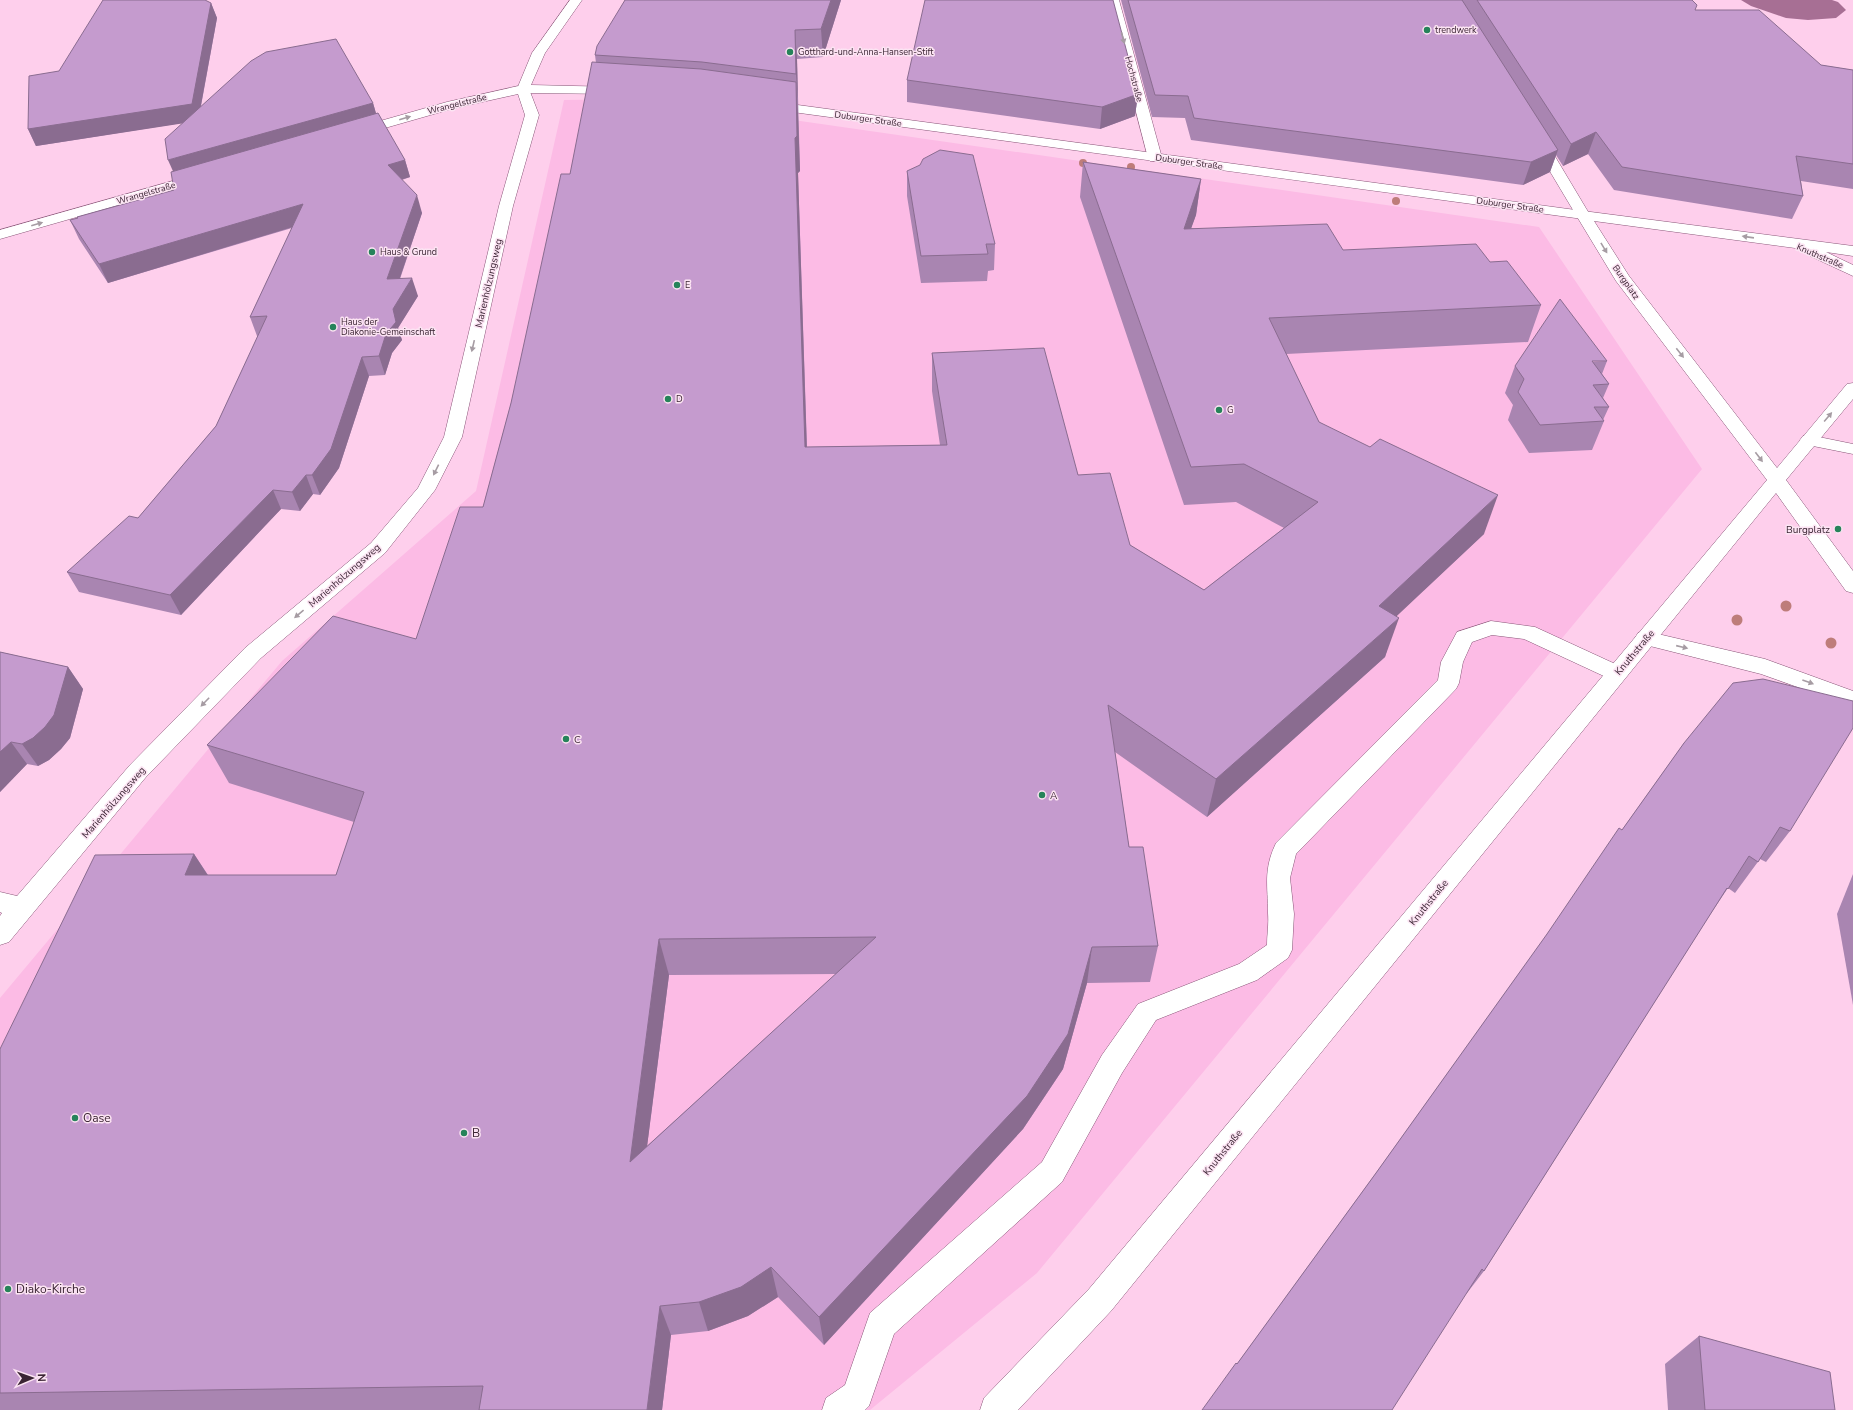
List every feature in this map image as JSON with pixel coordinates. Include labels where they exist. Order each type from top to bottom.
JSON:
[{"type":"street","points":[[576,0],[537,55],[528,71],[523,89],[629,92]]},
{"type":"street","name":"Hochstraße","points":[[1113,0],[1155,158]]},
{"type":"street","name":"Wrangelstraße","points":[[347,135],[452,104],[523,89]]},
{"type":"street","name":"Marienhölzungsweg","points":[[0,934],[10,905],[138,771],[253,652],[378,548],[426,490],[452,437],[508,199],[532,116],[523,89]]},
{"type":"street","name":"Duburger Straße","points":[[758,104],[1853,251]]},
{"type":"street","name":"Burgplatz","points":[[1529,125],[1622,278],[1776,479],[1853,586]]},
{"type":"street","name":"Wrangelstraße","points":[[0,235],[211,174]]},
{"type":"street","name":"Knuthstraße","points":[[1786,242],[1831,259],[1853,271]]},
{"type":"street","name":"Knuthstraße","points":[[996,1410],[1100,1300],[1644,638],[1853,388]]},
{"type":"street","points":[[1809,440],[1853,449]]},
{"type":"street","points":[[838,1410],[858,1395],[881,1324],[1052,1172],[1112,1064],[1147,1012],[1248,972],[1279,950],[1281,914],[1278,878],[1285,850],[1448,683],[1452,662],[1464,637],[1491,628],[1528,632],[1616,673]]},
{"type":"street","points":[[1644,638],[1765,667],[1853,699]]},
{"type":"shaded area","points":[[1741,0],[1832,0],[1838,2],[1846,10],[1836,18],[1808,20],[1786,18],[1751,6]]},
{"type":"shaded area","points":[[648,99],[1539,227],[1702,469],[1037,1273],[870,1410],[0,1410],[0,998],[282,661],[476,491],[564,100]]},
{"type":"building","points":[[103,0],[205,0],[211,3],[192,104],[28,129],[29,76],[59,71]]},
{"type":"building","points":[[625,0],[831,0],[821,29],[795,30],[796,74],[702,62],[595,55],[597,46]]},
{"type":"building","points":[[925,0],[1113,0],[1138,94],[1102,107],[907,80]]},
{"type":"building","points":[[1128,0],[1462,0],[1558,150],[1531,162],[1194,118],[1188,96],[1155,95]]},
{"type":"building","points":[[1477,0],[1692,0],[1697,5],[1695,10],[1759,10],[1821,65],[1853,70],[1853,164],[1796,156],[1803,196],[1622,167],[1596,132],[1571,144]]},
{"type":"building","points":[[336,39],[373,103],[168,160],[165,139],[251,61],[266,52]]},
{"type":"building","points":[[592,62],[701,69],[796,82],[797,136],[795,138],[805,447],[947,445],[932,353],[1044,348],[1078,475],[1110,473],[1130,545],[1204,590],[1318,502],[1244,464],[1191,467],[1083,162],[1201,179],[1184,229],[1327,224],[1343,250],[1476,244],[1490,262],[1507,261],[1541,305],[1269,318],[1319,422],[1370,447],[1380,439],[1498,495],[1379,606],[1399,618],[1216,779],[1108,705],[1129,847],[1143,847],[1158,946],[1092,947],[1068,1034],[1027,1096],[819,1317],[771,1267],[741,1287],[699,1302],[660,1306],[647,1410],[479,1410],[483,1386],[0,1393],[0,1049],[95,855],[194,854],[185,875],[336,875],[364,792],[207,745],[333,616],[416,639],[460,507],[483,507],[511,403],[561,174],[570,174]],"holes":[[[876,937],[630,1162],[659,939]]]},
{"type":"building","points":[[378,113],[405,160],[388,165],[417,195],[387,279],[412,278],[393,309],[396,322],[386,334],[379,356],[362,357],[331,449],[312,475],[306,475],[292,492],[273,490],[170,595],[67,572],[129,516],[138,518],[216,426],[267,316],[250,317],[303,204],[99,264],[70,220],[174,190],[171,172]]},
{"type":"building","points":[[940,150],[973,155],[995,244],[986,244],[988,254],[921,256],[907,171],[920,165],[923,159]]},
{"type":"building","points":[[1560,299],[1607,361],[1592,361],[1609,384],[1593,385],[1609,407],[1594,407],[1604,421],[1540,425],[1518,392],[1524,379],[1515,366]]},
{"type":"building","points":[[0,652],[68,667],[54,715],[45,727],[33,738],[22,744],[11,742],[0,752]]},
{"type":"building","points":[[1763,679],[1853,701],[1853,728],[1790,831],[1780,827],[1758,862],[1749,856],[1728,889],[1727,888],[1484,1271],[1482,1269],[1392,1410],[1202,1410],[1376,1173],[1547,934],[1619,828],[1622,830],[1684,743],[1733,683]]},
{"type":"building","points":[[1699,1336],[1830,1372],[1835,1410],[1705,1410]]},
{"type":"place","name":"trendwerk","points":[[1427,30]]},
{"type":"place","name":"Gotthard-und-Anna-Hansen-Stift","points":[[790,52]]},
{"type":"place","name":"Haus & Grund","points":[[372,252]]},
{"type":"place","name":"E","points":[[677,285]]},
{"type":"place","name":"Haus der Diakonie-Gemeinschaft","points":[[333,327]]},
{"type":"place","name":"D","points":[[668,399]]},
{"type":"place","name":"G","points":[[1219,410]]},
{"type":"place","name":"Burgplatz","points":[[1838,529]]},
{"type":"place","name":"C","points":[[566,739]]},
{"type":"place","name":"A","points":[[1042,795]]},
{"type":"place","name":"Oase","points":[[75,1118]]},
{"type":"place","name":"B","points":[[464,1133]]},
{"type":"place","name":"Diako-Kirche","points":[[8,1289]]}]
